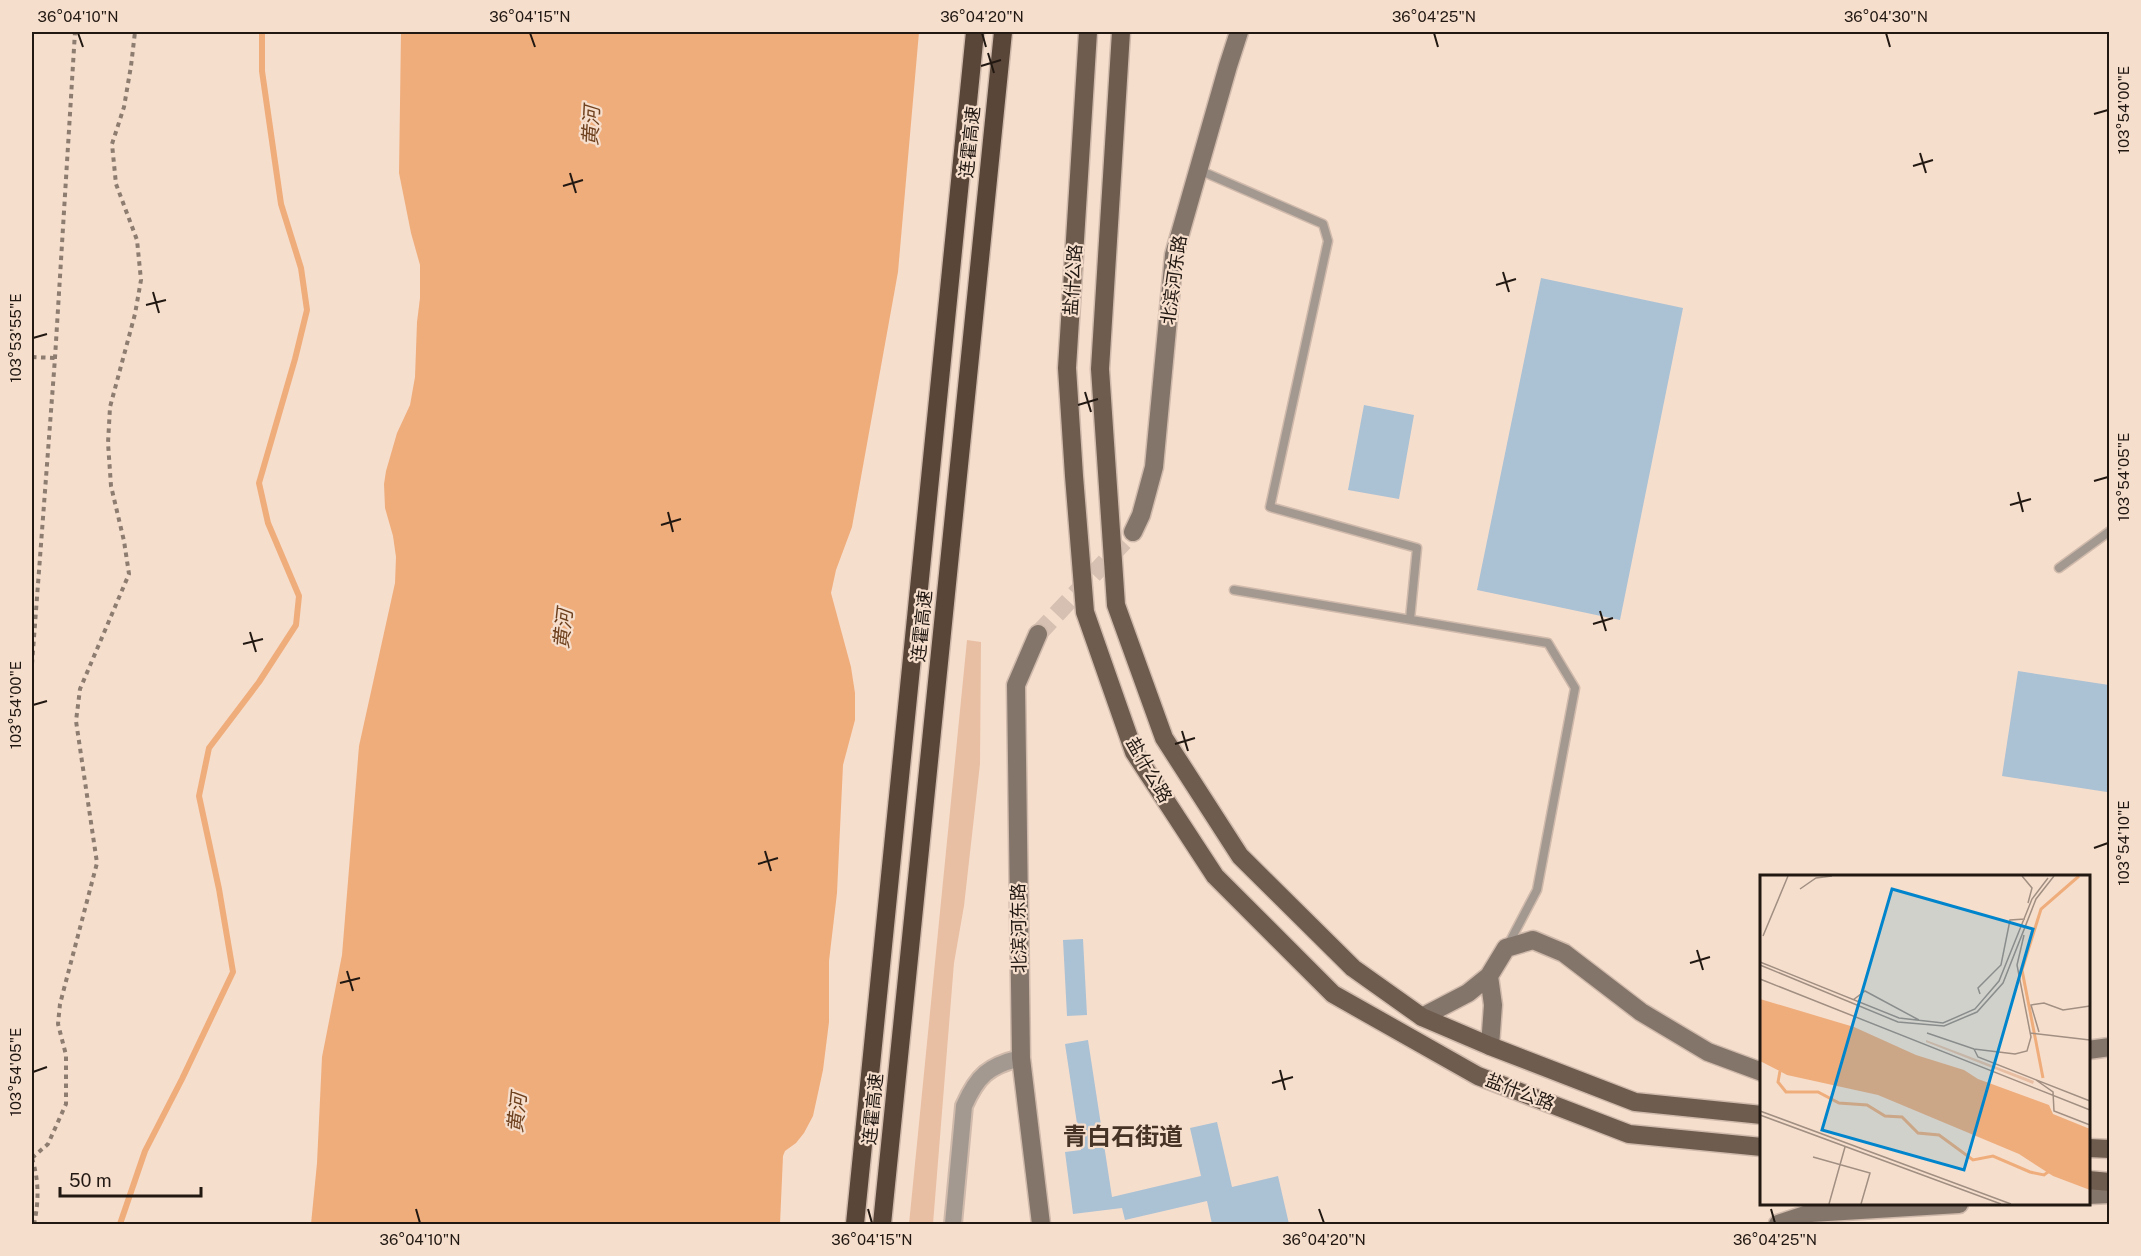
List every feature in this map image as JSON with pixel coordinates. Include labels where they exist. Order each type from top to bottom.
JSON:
[{"type":"highway","name":"连霍高速","points":[[855,1224],[975,32]]},
{"type":"highway","name":"连霍高速","points":[[882,1224],[1003,32]]},
{"type":"main road","name":"盐什公路","points":[[1088,32],[1067,368],[1084,612],[1134,752],[1215,876],[1333,994],[1478,1076],[1629,1134],[1760,1147]]},
{"type":"main road","name":"盐什公路","points":[[1121,32],[1100,369],[1116,605],[1164,738],[1240,856],[1353,968],[1422,1017],[1635,1102],[1760,1114]]},
{"type":"main road","points":[[2090,1148],[2109,1149]]},
{"type":"main road","points":[[2090,1180],[2109,1182]]},
{"type":"street","name":"北滨河东路","points":[[1133,532],[1141,515],[1154,467],[1174,255],[1239,32]]},
{"type":"street","name":"北滨河东路","points":[[1038,634],[1016,685],[1021,1058],[1041,1224]]},
{"type":"street","points":[[1422,1017],[1468,993],[1490,976],[1506,948],[1533,940],[1563,953],[1641,1012],[1708,1052],[1760,1072]]},
{"type":"street","points":[[1490,976],[1492,1005],[1490,1046]]},
{"type":"street","points":[[2090,1050],[2109,1047]]},
{"type":"street","points":[[953,1224],[964,1106],[972,1088],[985,1073],[1002,1062],[1021,1058]]},
{"type":"street","points":[[2090,1195],[2109,1194]]},
{"type":"street","points":[[1778,1224],[1811,1213],[1929,1205]]},
{"type":"lane","points":[[1198,170],[1323,224],[1328,241],[1270,507],[1417,548],[1410,619]]},
{"type":"lane","points":[[2059,568],[2109,531]]},
{"type":"lane","points":[[1234,590],[1548,643],[1575,688],[1537,890],[1506,948]]},
{"type":"path","points":[[32,664],[55,358],[75,32]]},
{"type":"path","points":[[34,1224],[38,1205],[38,1177],[32,1158],[48,1144],[66,1104],[66,1055],[58,1024],[60,1004],[97,863],[76,721],[80,689],[129,574],[111,486],[108,443],[110,406],[135,314],[141,280],[136,240],[116,184],[112,144],[124,107],[135,32]]},
{"type":"path","points":[[32,357],[55,358]]},
{"type":"shaded area","points":[[967,640],[981,642],[980,764],[964,906],[954,963],[933,1224],[909,1224]]},
{"type":"water","name":"黄河","points":[[401,32],[919,32],[898,272],[852,527],[836,570],[831,593],[851,667],[855,693],[855,720],[843,765],[837,893],[829,961],[829,1022],[823,1070],[813,1116],[804,1133],[785,1151],[783,1156],[780,1224],[311,1224],[317,1163],[322,1057],[342,955],[359,746],[395,583],[396,557],[385,508],[384,484],[397,433],[410,405],[415,377],[420,265],[399,173]]},
{"type":"building","points":[[1541,278],[1683,308],[1620,620],[1477,590]]},
{"type":"building","points":[[1364,405],[1414,415],[1399,499],[1348,490]]},
{"type":"building","points":[[2018,671],[2109,685],[2107,792],[2002,776]]},
{"type":"building","points":[[1083,939],[1087,1015],[1067,1016],[1063,940]]},
{"type":"building","points":[[1088,1040],[1112,1197],[1201,1176],[1190,1128],[1217,1122],[1232,1187],[1278,1176],[1289,1224],[1212,1224],[1207,1201],[1125,1220],[1122,1208],[1073,1214],[1065,1152],[1081,1150],[1065,1044]]},
{"type":"waterway","points":[[120,1224],[145,1151],[233,972],[219,889],[199,796],[209,748],[259,682],[296,625],[299,596],[268,523],[259,483],[307,310],[301,268],[281,204],[262,71],[262,32]]},
{"type":"tunnel","points":[[1038,634],[1133,532]]},
{"type":"district","name":"青白石街道","points":[[1123,1137]]}]
